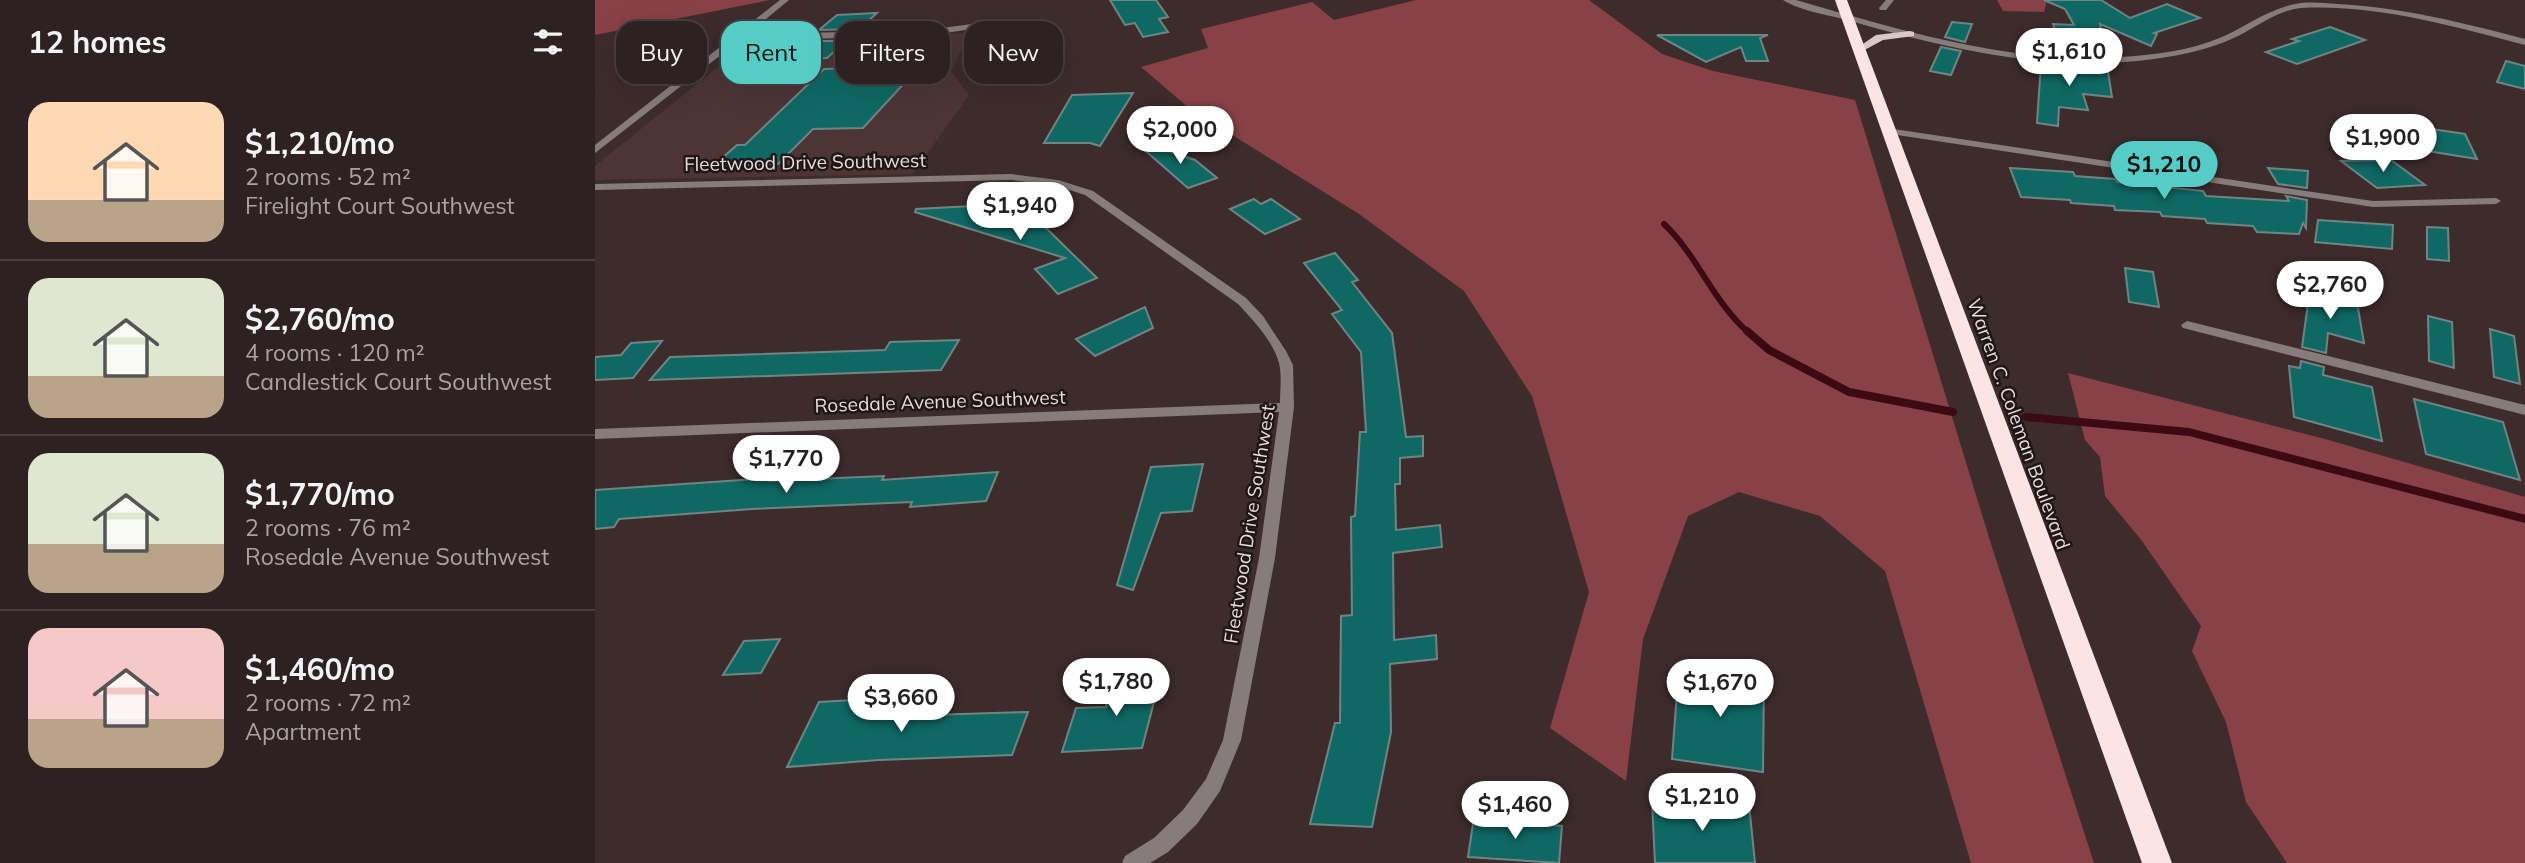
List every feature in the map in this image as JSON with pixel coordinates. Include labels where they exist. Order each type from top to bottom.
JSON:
[{"type":"highway","name":"Warren C. Coleman Boulevard","points":[[1844,8],[2157,863]]},
{"type":"main road","points":[[1859,50],[1880,37],[1910,34]]},
{"type":"street","points":[[758,21],[785,0]]},
{"type":"street","points":[[1787,0],[1844,8],[1910,34],[1999,52],[2070,60],[2148,57],[2214,43],[2281,11],[2298,6],[2372,3],[2525,42]]},
{"type":"street","points":[[1883,8],[1890,0]]},
{"type":"street","points":[[821,36],[926,33],[964,28]]},
{"type":"street","points":[[595,150],[721,51]]},
{"type":"street","points":[[1887,131],[2373,204],[2496,201]]},
{"type":"street","name":"Fleetwood Drive Southwest","points":[[595,187],[1010,177],[1069,186],[1101,200],[1242,301],[1259,319],[1283,358],[1287,407],[1267,558],[1232,740],[1213,785],[1190,817],[1161,845],[1132,863]]},
{"type":"street","points":[[2187,325],[2525,410]]},
{"type":"street","name":"Rosedale Avenue Southwest","points":[[595,434],[1287,407]]},
{"type":"shaded area","points":[[595,0],[770,0],[665,21],[616,21],[616,31],[595,35]]},
{"type":"shaded area","points":[[1416,0],[1589,0],[1662,54],[1713,71],[1855,100],[1991,544],[2094,863],[1971,863],[1885,571],[1820,516],[1739,492],[1688,516],[1643,639],[1626,781],[1550,728],[1589,592],[1532,396],[1464,291],[1359,214],[1189,108],[1141,67],[1208,48],[1201,29],[1312,2],[1334,20]]},
{"type":"shaded area","points":[[1997,0],[2047,0],[2044,12],[2003,11]]},
{"type":"shaded area","points":[[964,33],[964,45],[951,71],[969,95],[913,174],[595,180],[595,166],[697,84],[707,84],[707,76],[721,65],[721,84],[821,84],[821,40],[835,39],[835,84],[950,84],[950,34]]},
{"type":"shaded area","points":[[2068,373],[2325,439],[2525,497],[2525,863],[2287,863],[2246,802],[2226,722],[2192,651],[2201,626],[2142,541],[2105,496],[2100,457],[2085,440]]},
{"type":"building","points":[[1110,0],[1156,0],[1168,17],[1159,19],[1168,32],[1143,37],[1135,23],[1125,25]]},
{"type":"building","points":[[2044,0],[2101,0],[2130,18],[2167,4],[2200,18],[2154,33],[2157,34],[2151,46],[2100,24],[2105,55],[2041,53],[2036,30],[2056,32],[2053,24],[2074,25],[2065,9]]},
{"type":"building","points":[[877,13],[868,21],[835,21],[835,30],[821,30],[837,15]]},
{"type":"building","points":[[1952,22],[1972,24],[1965,42],[1945,37]]},
{"type":"building","points":[[2330,27],[2365,40],[2297,64],[2266,52],[2299,41],[2292,39]]},
{"type":"building","points":[[1657,35],[1768,35],[1760,38],[1768,61],[1746,61],[1741,47],[1706,62]]},
{"type":"building","points":[[821,41],[835,41],[835,51],[827,58],[821,58]]},
{"type":"building","points":[[1941,47],[1961,51],[1951,75],[1930,71]]},
{"type":"building","points":[[2506,61],[2525,66],[2525,89],[2497,82]]},
{"type":"building","points":[[2041,63],[2107,65],[2112,97],[2083,94],[2088,110],[2059,107],[2058,126],[2037,123]]},
{"type":"building","points":[[824,69],[835,69],[835,84],[903,84],[863,128],[813,129],[778,164],[713,166],[737,145],[745,145],[808,84],[821,84],[821,72]]},
{"type":"building","points":[[1133,93],[1100,146],[1090,143],[1044,143],[1072,95]]},
{"type":"building","points":[[2405,125],[2465,134],[2477,159],[2415,149]]},
{"type":"building","points":[[1132,139],[1195,160],[1217,178],[1188,188]]},
{"type":"building","points":[[2391,160],[2425,185],[2377,188],[2341,161]]},
{"type":"building","points":[[2010,168],[2073,172],[2075,176],[2203,191],[2206,196],[2289,201],[2286,196],[2307,200],[2306,228],[2303,223],[2299,234],[2257,232],[2253,226],[2207,223],[2205,219],[2162,216],[2160,212],[2115,210],[2114,206],[2021,197]]},
{"type":"building","points":[[2268,168],[2308,171],[2307,188],[2278,184]]},
{"type":"building","points":[[1254,199],[1261,204],[1271,199],[1300,219],[1265,234],[1230,209]]},
{"type":"building","points":[[973,206],[1046,228],[1097,278],[1058,294],[1035,269],[1065,258],[915,212],[916,209]]},
{"type":"building","points":[[2318,220],[2393,225],[2392,249],[2315,242]]},
{"type":"building","points":[[2427,227],[2448,228],[2449,261],[2427,259]]},
{"type":"building","points":[[1335,253],[1358,280],[1352,282],[1392,333],[1406,437],[1423,436],[1423,456],[1400,458],[1400,484],[1395,484],[1396,530],[1440,525],[1442,547],[1393,553],[1394,640],[1436,635],[1437,659],[1390,664],[1391,732],[1372,827],[1310,824],[1335,723],[1340,723],[1341,616],[1352,615],[1351,517],[1355,516],[1360,432],[1366,432],[1361,352],[1332,314],[1342,310],[1304,263]]},
{"type":"building","points":[[2125,268],[2153,272],[2159,307],[2129,302]]},
{"type":"building","points":[[2310,289],[2357,302],[2364,343],[2328,333],[2326,353],[2302,347]]},
{"type":"building","points":[[1145,307],[1153,328],[1095,356],[1076,339]]},
{"type":"building","points":[[2428,316],[2452,322],[2454,368],[2429,361]]},
{"type":"building","points":[[2490,329],[2514,336],[2520,384],[2494,377]]},
{"type":"building","points":[[959,340],[941,370],[650,380],[670,357],[885,350],[890,342]]},
{"type":"building","points":[[662,341],[633,378],[595,380],[595,357],[621,355],[631,343]]},
{"type":"building","points":[[2301,361],[2324,367],[2323,375],[2372,387],[2382,441],[2294,417],[2289,366],[2300,368]]},
{"type":"building","points":[[2414,399],[2503,422],[2520,480],[2426,454]]},
{"type":"building","points":[[1203,464],[1192,511],[1161,513],[1133,590],[1117,585],[1151,467]]},
{"type":"building","points":[[998,472],[986,501],[910,507],[912,502],[752,509],[619,519],[614,527],[595,529],[595,490],[771,478],[769,481],[884,476],[882,480]]},
{"type":"building","points":[[780,639],[761,673],[723,675],[744,641]]},
{"type":"building","points":[[1679,666],[1764,677],[1763,772],[1672,759]]},
{"type":"building","points":[[1161,675],[1142,748],[1062,752],[1076,708],[1106,707],[1114,678]]},
{"type":"building","points":[[906,697],[898,716],[1028,712],[1012,755],[787,767],[819,702]]},
{"type":"building","points":[[1652,802],[1749,804],[1755,863],[1655,863]]},
{"type":"building","points":[[1474,817],[1562,826],[1559,863],[1468,857]]},
{"type":"waterway","points":[[1664,224],[1687,250],[1725,307],[1749,333]]},
{"type":"waterway","points":[[1747,331],[1769,350],[1849,392],[1953,412]]},
{"type":"waterway","points":[[2026,417],[2189,432],[2525,519]]}]
